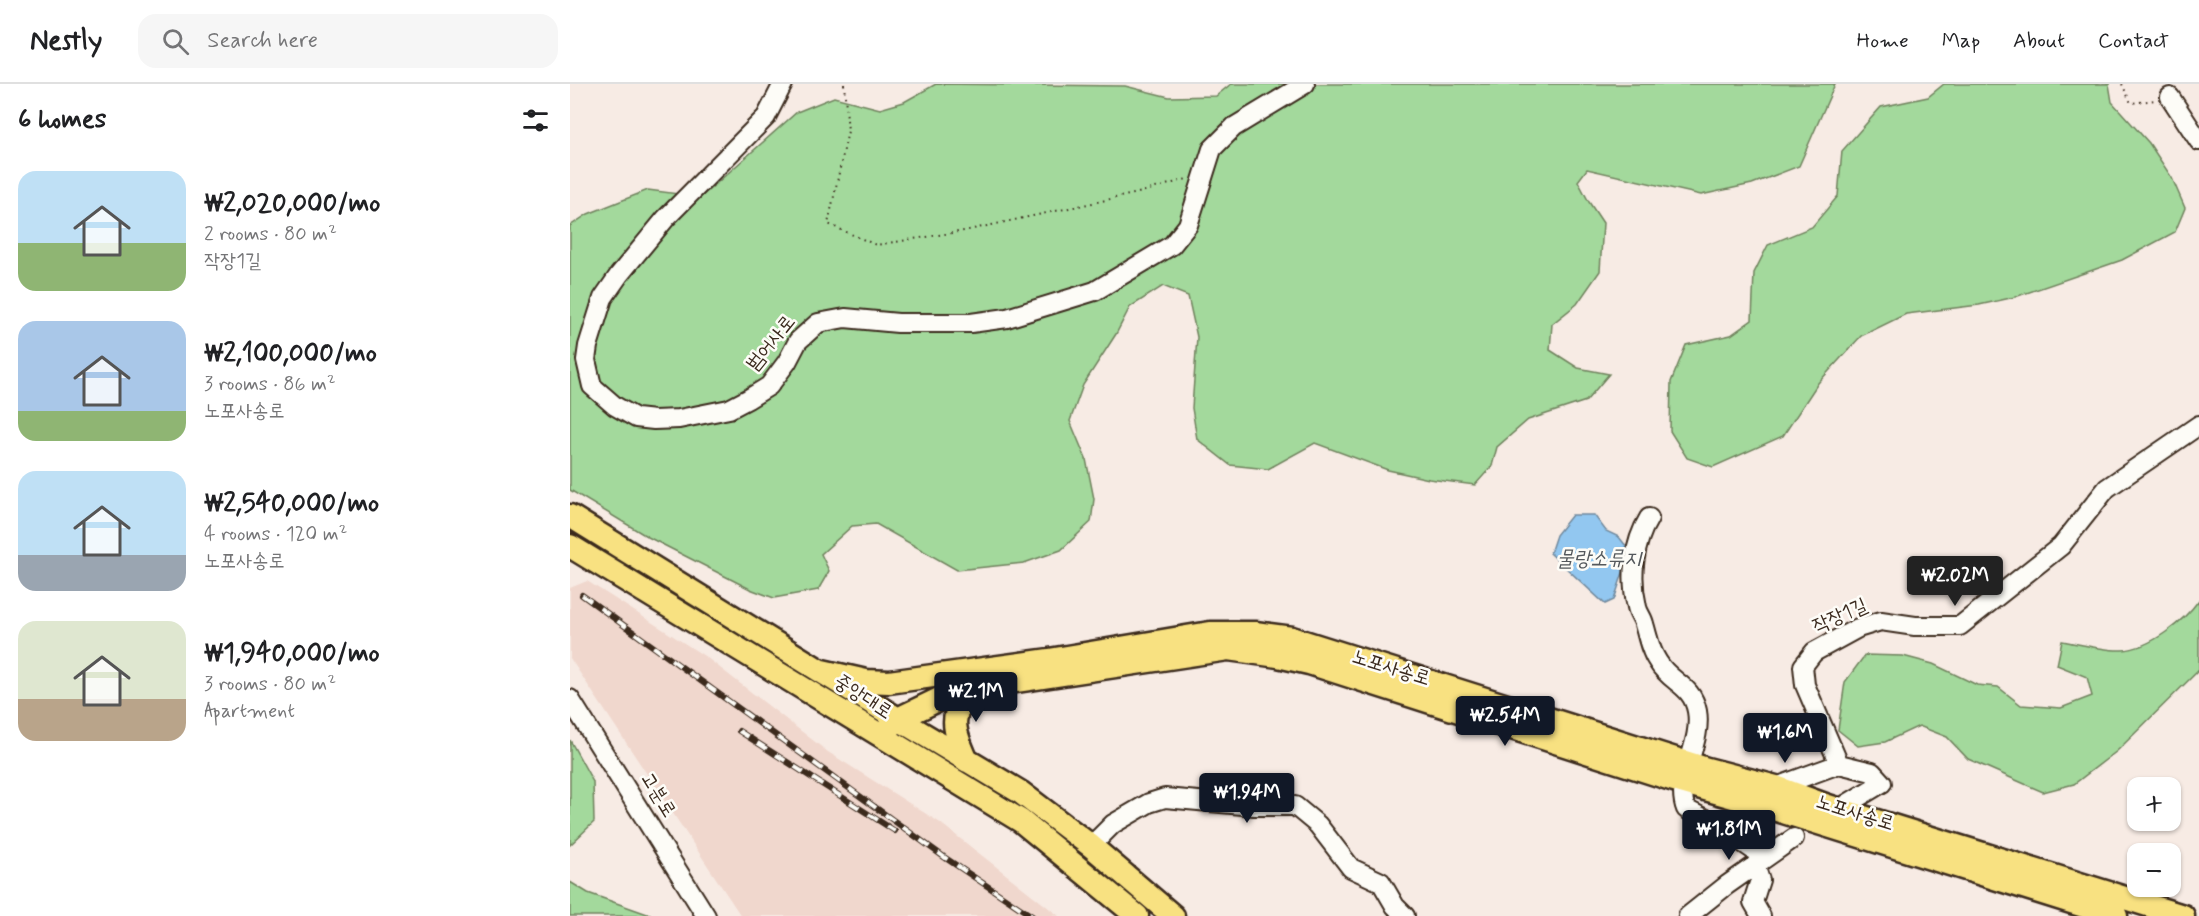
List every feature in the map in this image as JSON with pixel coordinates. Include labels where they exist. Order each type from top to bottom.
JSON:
[{"type":"main road","name":"중앙대로","points":[[570,516],[1020,792],[1091,846],[1173,916]]},
{"type":"main road","name":"중앙대로","points":[[573,550],[1021,822],[1137,916]]},
{"type":"main road","name":"노포사송로","points":[[822,670],[866,681],[890,682],[1049,660],[1210,633],[1255,633],[1292,638],[1687,772],[1764,806],[2116,916]]},
{"type":"main road","name":"노포사송로","points":[[882,736],[898,719],[950,694],[984,686],[1228,649],[1309,663],[1687,772],[1776,787],[1828,806],[2183,916]]},
{"type":"main road","points":[[967,761],[957,738],[956,719],[959,708],[984,686]]},
{"type":"street","name":"범어사로","points":[[783,84],[766,117],[666,218],[603,298],[586,353],[592,386],[615,406],[636,418],[679,419],[729,409],[769,386],[787,362],[798,340],[818,323],[845,318],[898,322],[971,323],[1006,318],[1095,291],[1172,245],[1188,225],[1212,149],[1234,127],[1305,84]]},
{"type":"street","points":[[2170,97],[2199,141]]},
{"type":"street","name":"작장1길","points":[[1839,764],[1805,685],[1803,666],[1814,652],[1858,628],[1881,621],[1915,626],[1960,626],[2061,546],[2107,488],[2199,425]]},
{"type":"street","points":[[1648,518],[1634,561],[1634,596],[1658,663],[1690,692],[1696,709],[1697,736],[1682,797],[1686,809],[1717,825],[1760,862],[1760,880],[1753,902],[1761,916]]},
{"type":"street","name":"고분로","points":[[570,699],[706,916]]},
{"type":"street","points":[[1764,806],[1776,787],[1839,764],[1872,772],[1882,783],[1847,804]]},
{"type":"street","points":[[1091,846],[1113,824],[1149,803],[1165,798],[1254,807],[1288,805],[1303,811],[1318,825],[1351,868],[1381,882],[1395,906],[1405,916]]},
{"type":"street","points":[[1689,916],[1794,838]]},
{"type":"path","points":[[844,84],[848,131],[828,224],[876,245],[964,231],[1138,193],[1204,174]]},
{"type":"path","points":[[2122,84],[2131,103],[2170,97]]},
{"type":"shaded area","points":[[587,581],[706,657],[828,752],[939,822],[1059,916],[741,916],[570,658],[570,588]]},
{"type":"green space","points":[[936,84],[1125,86],[1169,97],[1216,96],[1231,84],[1835,84],[1799,166],[1752,184],[1701,195],[1587,169],[1578,181],[1603,223],[1600,271],[1577,304],[1552,324],[1550,350],[1578,368],[1609,374],[1586,401],[1528,420],[1497,447],[1492,466],[1475,485],[1429,479],[1388,470],[1315,443],[1268,469],[1230,465],[1197,439],[1192,408],[1197,337],[1188,296],[1163,286],[1130,307],[1116,334],[1083,385],[1070,421],[1086,459],[1094,499],[1091,522],[1061,550],[1024,563],[957,570],[876,524],[852,526],[821,554],[829,571],[818,590],[774,598],[750,589],[648,537],[570,490],[570,226],[588,214],[648,190],[701,197],[797,112],[834,97],[880,109],[904,102]]},
{"type":"green space","points":[[1944,84],[2109,84],[2112,102],[2149,143],[2172,178],[2185,208],[2175,232],[2122,260],[2015,297],[1979,305],[1906,314],[1861,336],[1818,383],[1783,436],[1713,467],[1687,458],[1670,431],[1671,382],[1686,345],[1731,335],[1752,320],[1754,273],[1768,245],[1812,227],[1838,196],[1842,151],[1881,107],[1928,97]]},
{"type":"green space","points":[[2199,600],[2199,670],[2117,751],[2074,784],[2043,792],[1968,759],[1947,737],[1919,726],[1885,742],[1858,746],[1838,730],[1845,682],[1865,655],[1903,656],[1933,664],[1977,685],[1998,687],[2021,705],[2061,708],[2092,696],[2087,677],[2057,665],[2062,641],[2122,650],[2144,645],[2185,617]]},
{"type":"green space","points":[[570,740],[593,782],[594,822],[570,845]]},
{"type":"green space","points":[[570,882],[588,893],[653,916],[570,916]]},
{"type":"water","name":"물랑소류지","points":[[1572,515],[1594,515],[1606,531],[1619,537],[1630,551],[1614,600],[1605,604],[1550,553],[1556,535]]},
{"type":"railway","points":[[582,595],[944,857],[1032,916]]},
{"type":"railway","points":[[739,731],[895,831]]}]
